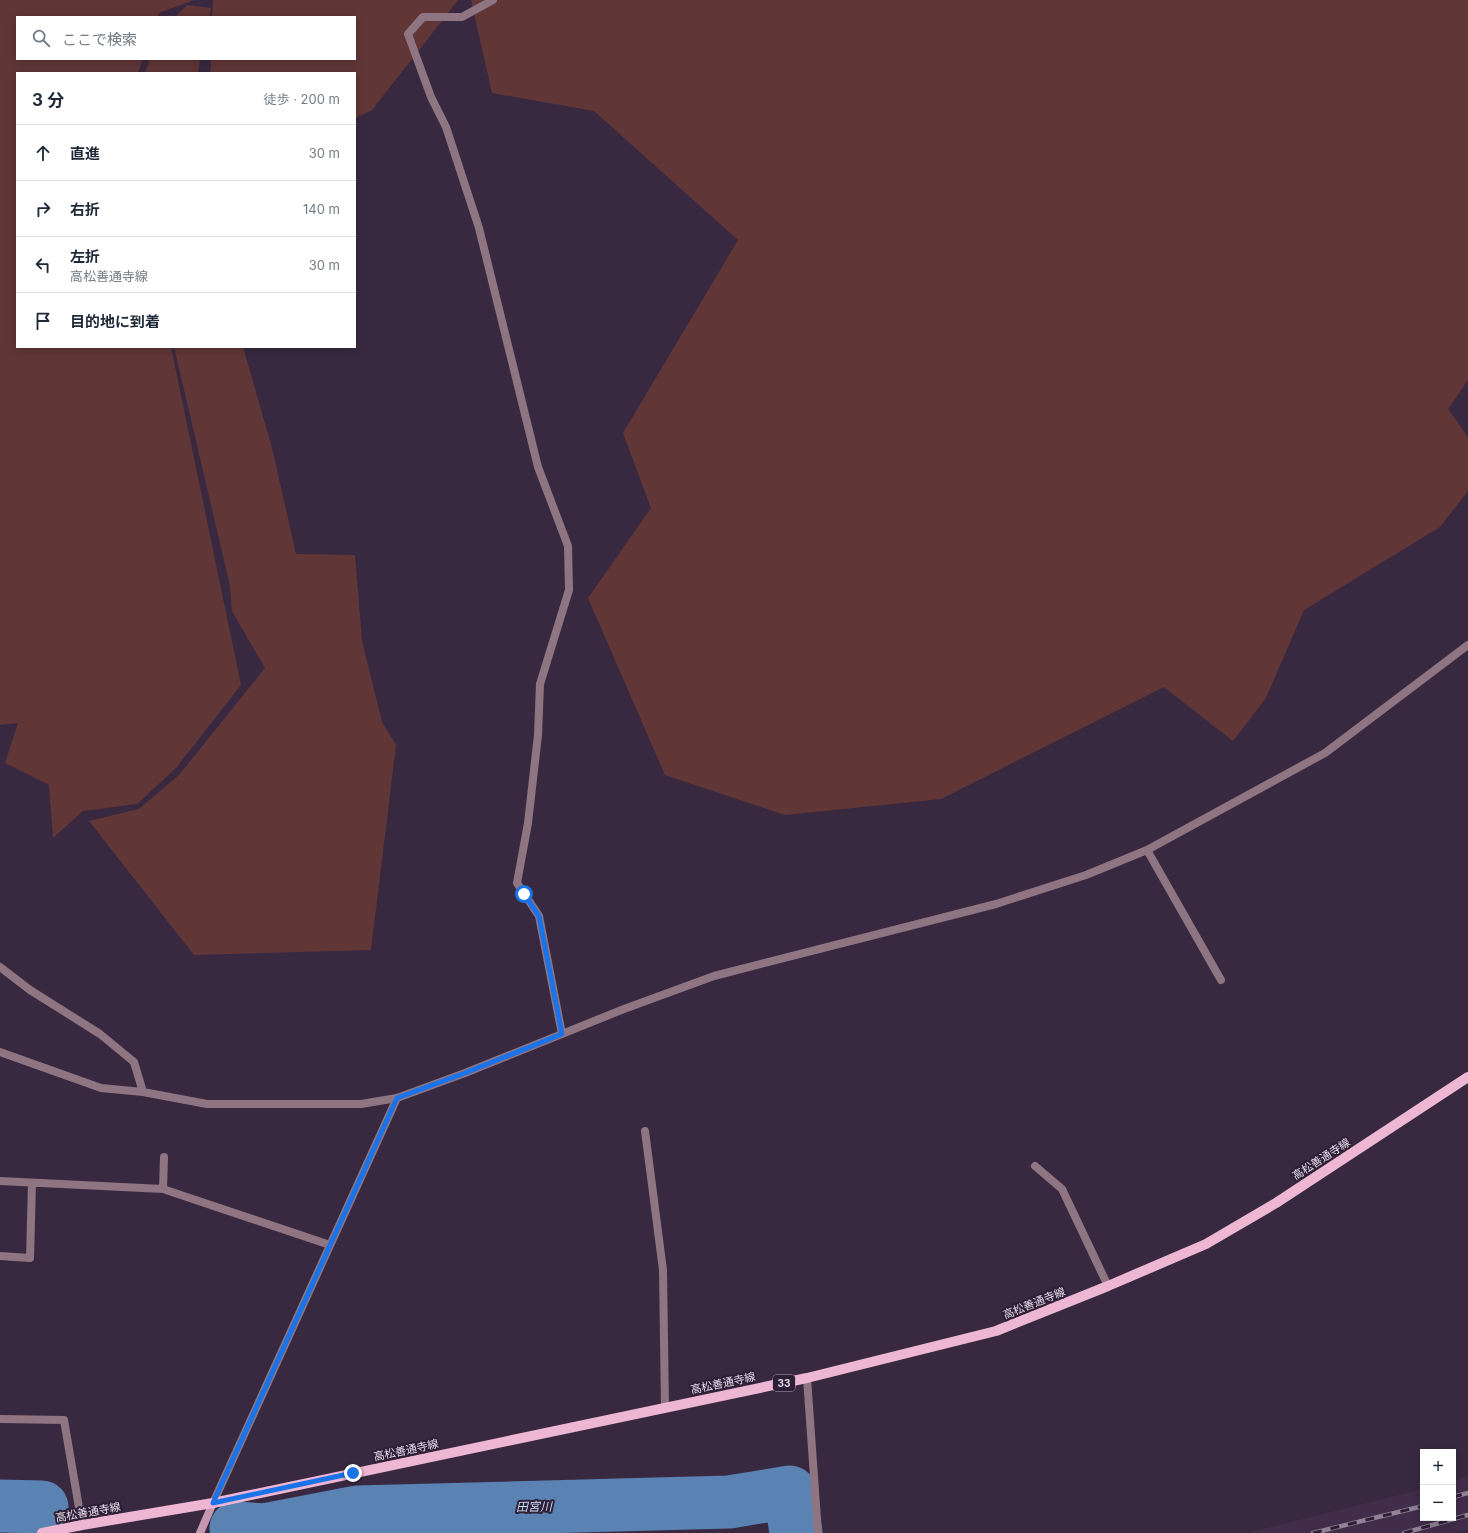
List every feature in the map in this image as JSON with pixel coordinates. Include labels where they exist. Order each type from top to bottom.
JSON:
[{"type":"main road","name":"高松善通寺線","points":[[42,1533],[82,1524],[213,1503],[807,1378],[996,1331],[1108,1286],[1212,1241],[1276,1203],[1468,1077]]},
{"type":"main road","points":[[200,1533],[213,1503]]},
{"type":"street","points":[[493,0],[462,17],[423,17],[408,34],[431,97],[446,127],[479,228],[538,467],[568,546],[569,590],[540,684],[538,735],[528,823],[517,883],[539,916],[562,1034]]},
{"type":"street","points":[[0,1052],[101,1088],[143,1092],[207,1104],[361,1104],[397,1098],[714,976],[996,904],[1086,875],[1147,850],[1325,753],[1468,645]]},
{"type":"street","points":[[1147,850],[1221,980]]},
{"type":"street","points":[[0,967],[30,990],[100,1034],[134,1062],[143,1092]]},
{"type":"street","points":[[213,1503],[397,1098]]},
{"type":"street","points":[[645,1131],[663,1270],[665,1408]]},
{"type":"street","points":[[163,1189],[164,1157]]},
{"type":"street","points":[[1035,1166],[1062,1189],[1108,1286]]},
{"type":"street","points":[[0,1181],[163,1189],[330,1245]]},
{"type":"street","points":[[0,1256],[30,1258],[32,1183]]},
{"type":"street","points":[[807,1378],[818,1533]]},
{"type":"street","points":[[0,1419],[64,1420],[82,1524]]},
{"type":"shaded area","points":[[0,0],[194,0],[159,13],[158,16],[16,16],[16,60],[143,60],[138,72],[16,72],[16,348],[171,348],[241,685],[176,768],[137,804],[83,811],[53,838],[49,785],[5,763],[18,723],[0,725]]},
{"type":"shaded area","points":[[213,0],[458,0],[372,110],[356,118],[356,72],[210,72],[211,60],[356,60],[356,16],[212,16]]},
{"type":"shaded area","points":[[471,0],[1468,0],[1468,380],[1448,409],[1468,437],[1468,491],[1440,527],[1304,610],[1266,698],[1233,741],[1164,687],[941,799],[785,815],[665,775],[588,598],[651,508],[623,433],[738,240],[594,111],[492,93]]},
{"type":"shaded area","points":[[187,5],[211,8],[209,16],[176,16]]},
{"type":"shaded area","points":[[150,60],[200,60],[198,72],[145,72]]},
{"type":"shaded area","points":[[174,348],[243,348],[272,448],[296,554],[355,555],[362,641],[382,722],[396,745],[371,950],[194,955],[89,821],[139,809],[179,775],[265,668],[232,611],[230,586]]},
{"type":"shaded area","points":[[1468,1476],[1468,1529],[1453,1533],[1247,1533],[1420,1490],[1420,1521],[1456,1521],[1456,1480]]},
{"type":"waterway","name":"田宮川","points":[[236,1528],[264,1530],[357,1512],[729,1502],[790,1492],[796,1533]]},
{"type":"waterway","name":"田宮川","points":[[0,1506],[42,1507]]},
{"type":"railway","points":[[1456,1496],[1468,1493]]},
{"type":"railway","points":[[1313,1533],[1420,1507]]},
{"type":"railway","points":[[1404,1533],[1468,1515]]},
{"type":"route","points":[[353,1473],[213,1503],[397,1098],[465,1073],[562,1034],[539,916],[524,894]]}]
